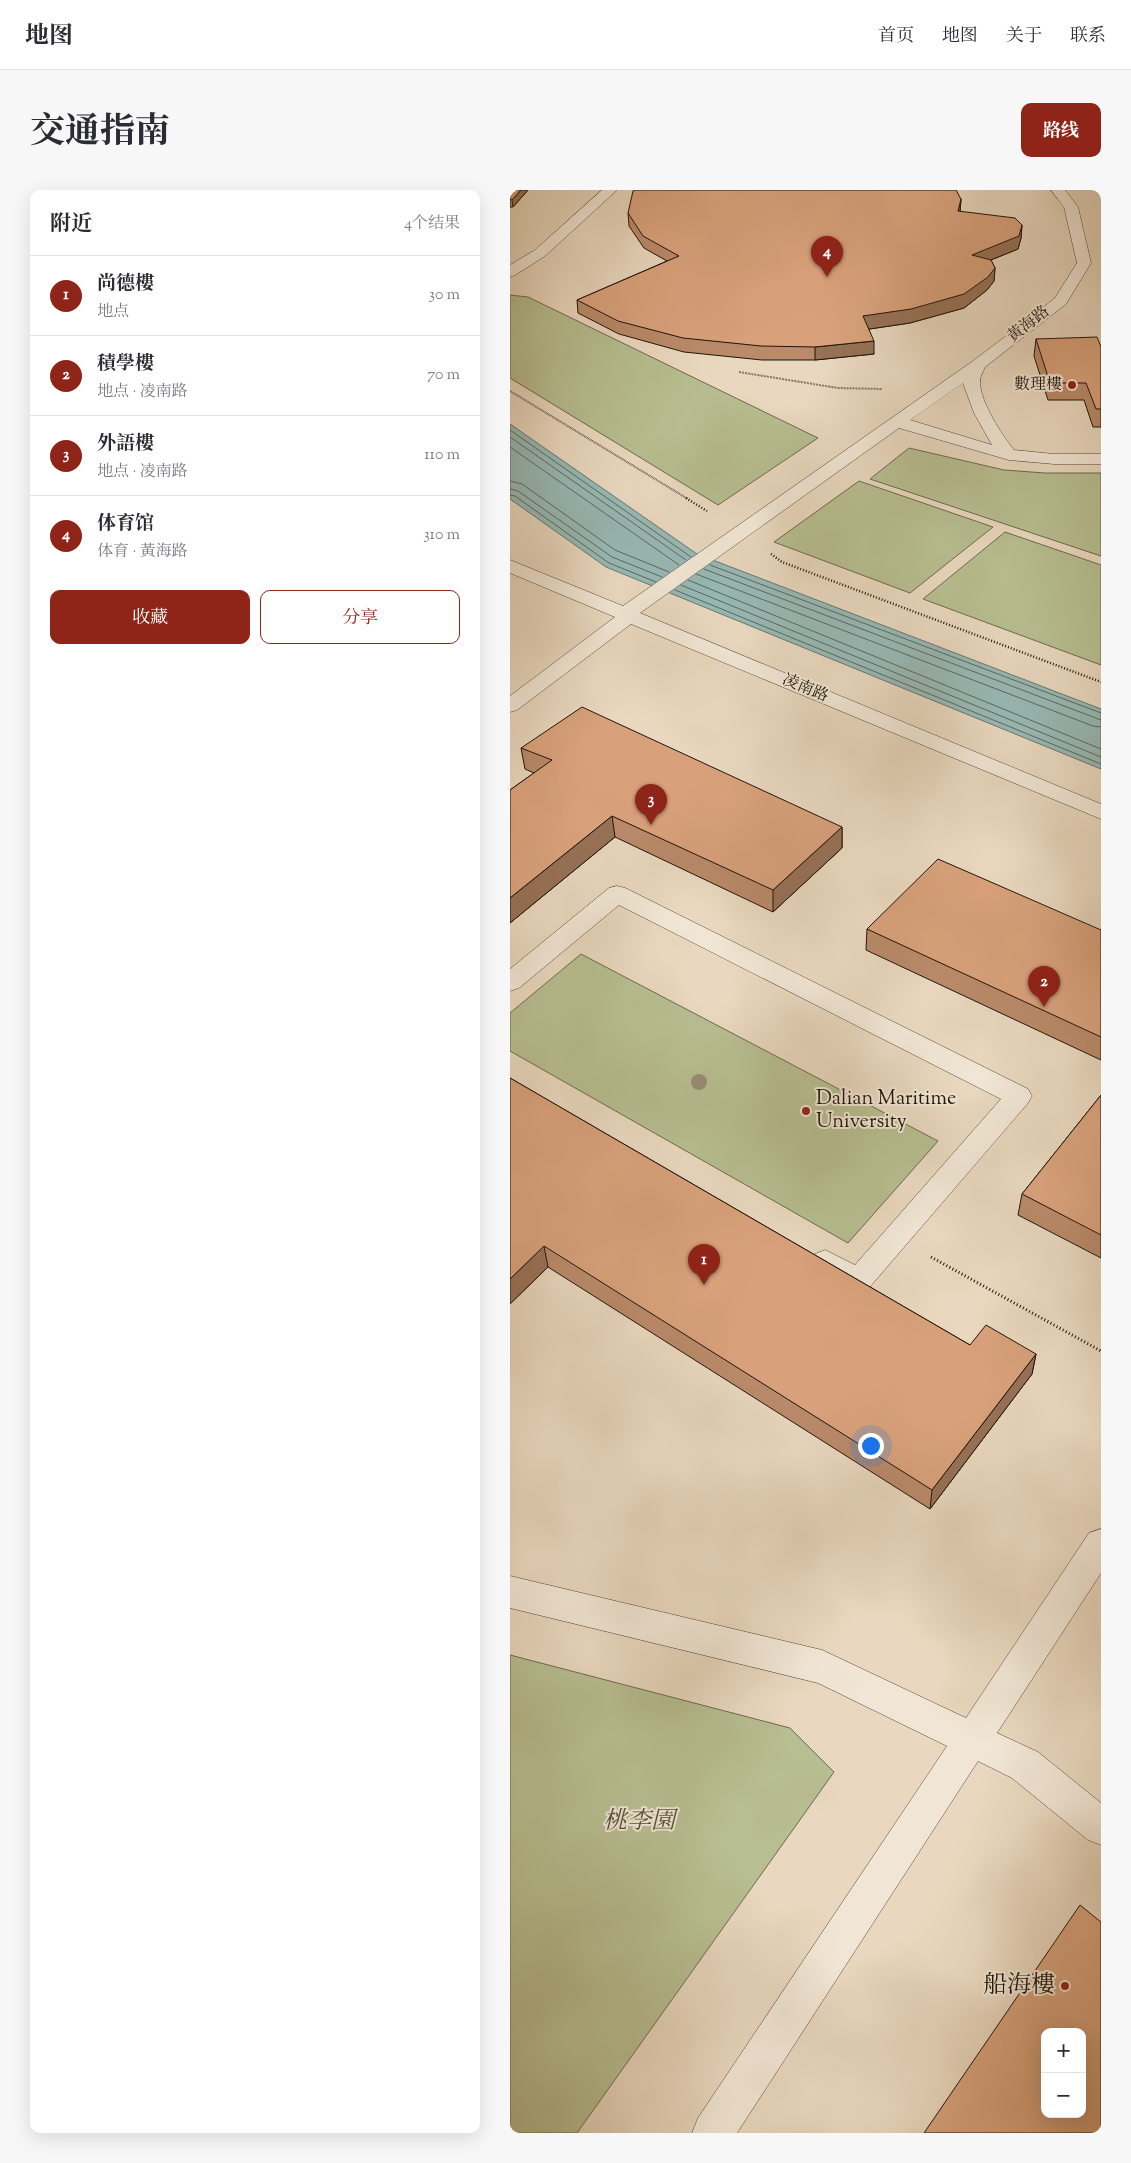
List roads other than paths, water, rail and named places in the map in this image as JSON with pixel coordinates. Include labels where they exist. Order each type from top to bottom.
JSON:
[{"type":"street","points":[[510,272],[540,253],[610,190]]},
{"type":"street","name":"黃海路","points":[[627,615],[659,590],[979,364],[1061,301],[1084,263],[1071,207],[1058,190]]},
{"type":"street","points":[[979,364],[972,376],[972,385],[992,432],[1009,455]]},
{"type":"street","points":[[897,422],[1009,455],[1054,459],[1101,459]]},
{"type":"street","name":"凌南路","points":[[510,566],[1101,812]]},
{"type":"street","points":[[510,706],[627,615]]},
{"type":"street","points":[[510,982],[617,894],[1019,1096],[858,1281],[808,1252]]},
{"type":"street","points":[[713,2133],[1101,1544]]},
{"type":"street","points":[[510,1592],[822,1667],[1025,1765],[1101,1827]]},
{"type":"water","points":[[510,424],[697,554],[1101,709],[1101,769],[606,567],[510,499]]},
{"type":"place","name":"体育馆","points":[[827,277]]},
{"type":"place","name":"數理樓","points":[[1072,385]]},
{"type":"place","name":"外語樓","points":[[651,825]]},
{"type":"place","name":"積學樓","points":[[1044,1007]]},
{"type":"place","name":"Dalian Maritime University","points":[[806,1111]]},
{"type":"place","name":"尚德樓","points":[[704,1285]]},
{"type":"place","name":"船海樓","points":[[1065,1986]]},
{"type":"park label","name":"桃李園","points":[[639,1822]]}]
